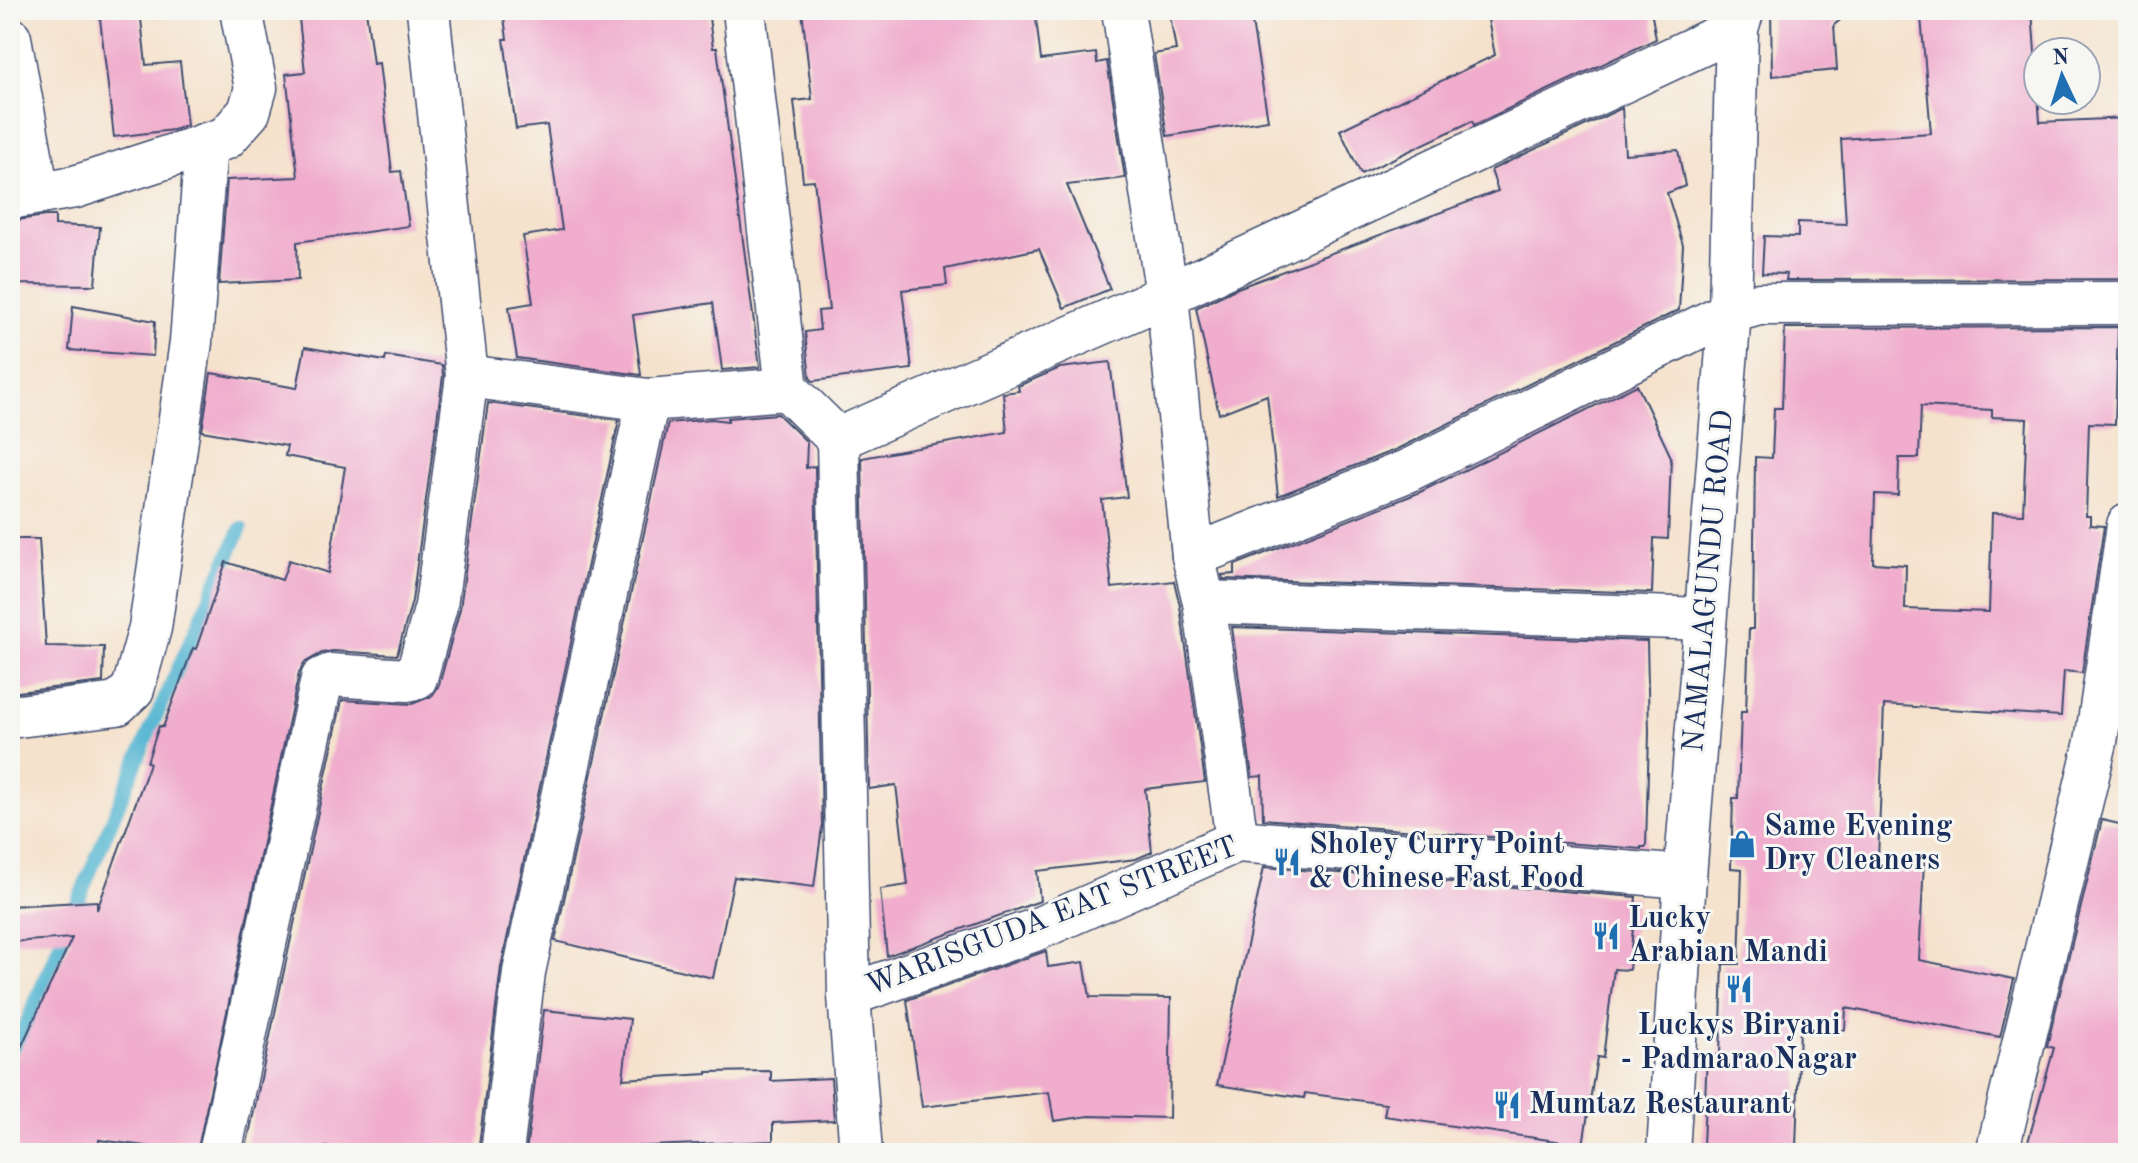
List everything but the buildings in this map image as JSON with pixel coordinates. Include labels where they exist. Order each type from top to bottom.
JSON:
[{"type":"street","points":[[10,38],[24,196],[75,187],[226,138],[249,112],[256,88],[241,10]]},
{"type":"street","points":[[220,1153],[322,679],[331,675],[416,678],[436,606],[467,376],[428,10]]},
{"type":"street","points":[[744,10],[787,389],[838,439],[849,995],[861,1153]]},
{"type":"street","points":[[1123,10],[1167,295],[1193,556],[1204,602],[1237,841]]},
{"type":"street","points":[[838,439],[1167,295],[1740,19]]},
{"type":"street","name":"NAMALAGUNDU ROAD","points":[[1668,1153],[1685,877],[1730,312],[1740,19]]},
{"type":"street","points":[[10,717],[117,704],[133,689],[150,628],[191,342],[206,144]]},
{"type":"street","points":[[1193,556],[1407,471],[1730,312],[1759,304],[2128,303]]},
{"type":"street","points":[[467,376],[648,400],[787,389]]},
{"type":"street","points":[[502,1153],[524,972],[648,400]]},
{"type":"street","points":[[1997,1153],[2096,742],[2128,525]]},
{"type":"street","points":[[1204,602],[1705,619]]},
{"type":"street","name":"WARISGUDA EAT STREET","points":[[849,995],[1035,930],[1237,841],[1685,877]]},
{"type":"waterway","points":[[10,1051],[23,1031],[148,735],[241,528]]},
{"type":"place","name":"Same Evening Dry Cleaners","points":[[1742,844]]},
{"type":"place","name":"Sholey Curry Point & Chinese Fast Food","points":[[1287,862]]},
{"type":"place","name":"Lucky Arabian Mandi","points":[[1606,936]]},
{"type":"place","name":"Luckys Biryani - PadmaraoNagar","points":[[1739,989]]},
{"type":"place","name":"Mumtaz Restaurant","points":[[1507,1105]]}]
